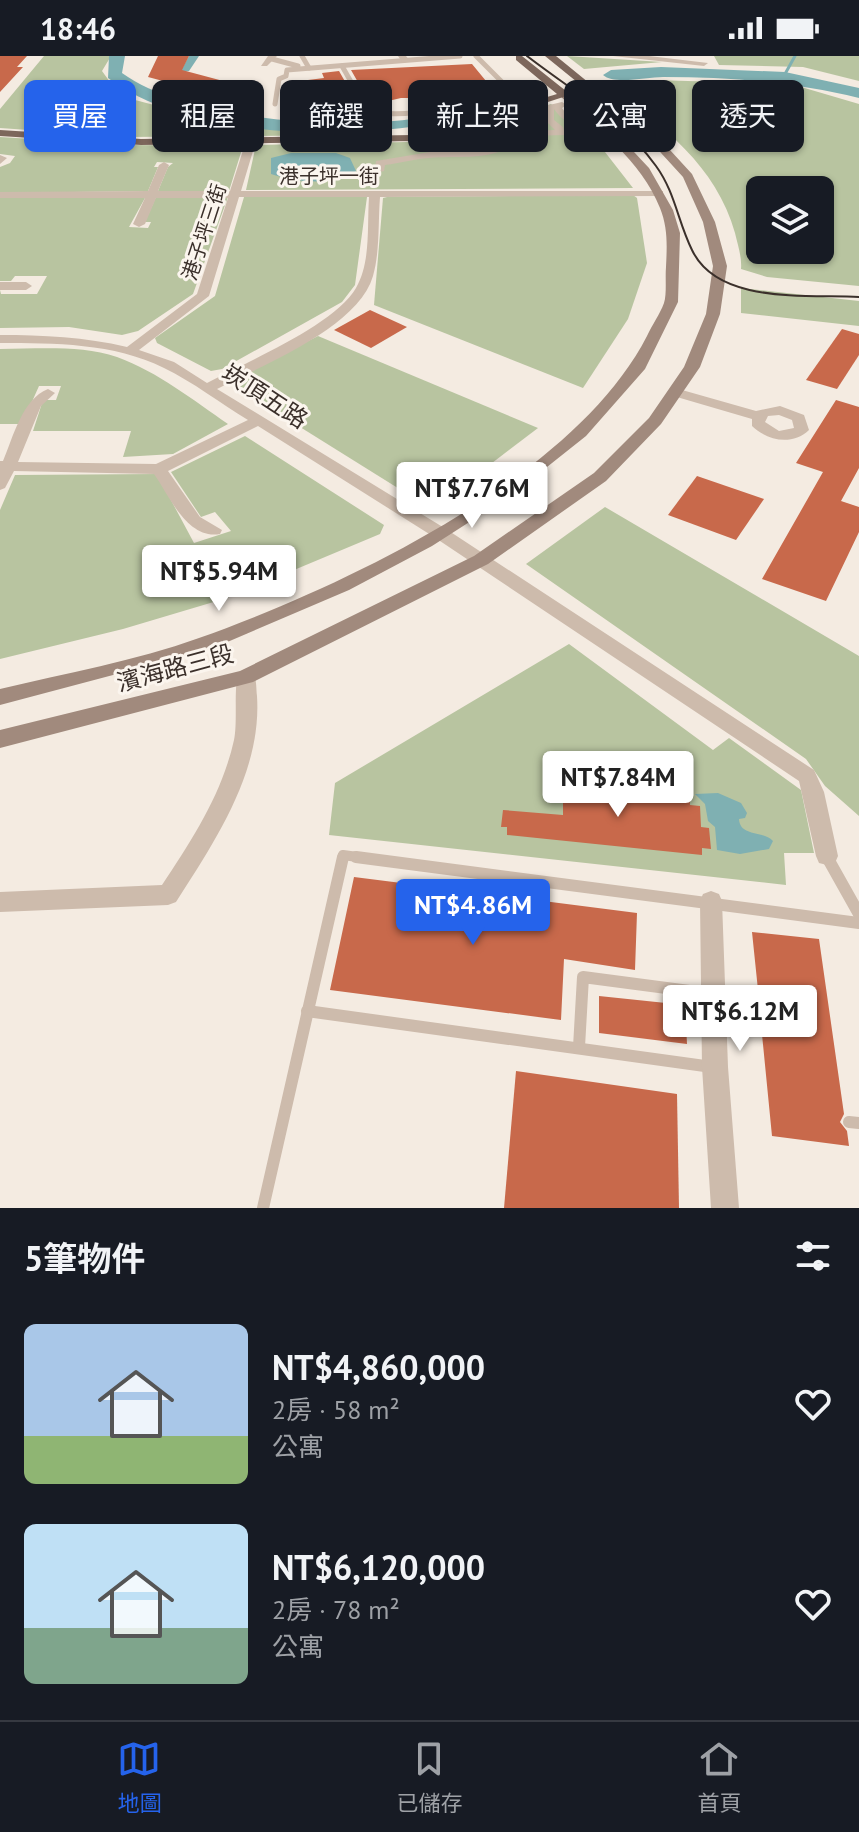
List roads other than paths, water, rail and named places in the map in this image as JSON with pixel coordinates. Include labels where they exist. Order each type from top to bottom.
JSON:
[{"type":"main road","points":[[518,57],[538,56]]},
{"type":"main road","name":"濱海路三段","points":[[550,56],[580,80]]},
{"type":"main road","name":"濱海路三段","points":[[518,57],[556,106]]},
{"type":"main road","points":[[264,141],[414,138],[556,106],[564,101]]},
{"type":"main road","points":[[0,133],[152,142]]},
{"type":"street","points":[[617,56],[704,63]]},
{"type":"street","name":"濱海路三段","points":[[0,697],[205,644],[343,584],[440,533],[532,476],[597,418],[649,354],[675,289],[674,234],[659,193],[627,146],[556,106]]},
{"type":"street","points":[[556,106],[549,123],[562,133],[535,138],[514,115],[556,106]]},
{"type":"street","points":[[556,106],[564,115]]},
{"type":"street","points":[[378,163],[438,154],[466,155],[500,149],[514,142],[499,135],[480,135],[461,139],[438,154]]},
{"type":"street","name":"港子坪三街","points":[[132,349],[203,296],[248,152]]},
{"type":"street","name":"濱海路三段","points":[[0,739],[246,677],[481,560],[600,477],[655,421],[692,367],[713,314],[720,266],[709,222],[688,176],[666,152]]},
{"type":"street","points":[[139,224],[164,165]]},
{"type":"street","name":"港子坪一街","points":[[0,195],[659,193]]},
{"type":"street","points":[[208,388],[314,331],[352,304],[364,286],[375,194]]},
{"type":"street","points":[[0,286],[26,286]]},
{"type":"street","name":"崁頂五路","points":[[0,339],[71,338],[132,349],[169,365],[440,533],[807,776],[814,792],[827,856]]},
{"type":"street","points":[[675,392],[758,416]]},
{"type":"street","points":[[0,485],[4,466],[35,404],[48,393]]},
{"type":"street","points":[[4,466],[159,469],[257,421]]},
{"type":"street","points":[[159,469],[194,521],[214,530]]},
{"type":"street","points":[[0,902],[168,895],[216,821],[238,767],[249,702],[246,677]]},
{"type":"street","points":[[711,901],[715,1067],[725,1208]]},
{"type":"lane","points":[[302,56],[309,68]]},
{"type":"lane","points":[[275,104],[279,79],[286,76],[287,70],[404,58],[460,56]]},
{"type":"lane","points":[[342,66],[367,110],[385,114],[433,106],[503,83],[476,56]]},
{"type":"lane","points":[[270,60],[309,68]]},
{"type":"lane","points":[[263,1208],[343,855],[711,901],[859,923]]},
{"type":"lane","points":[[827,856],[859,914]]},
{"type":"lane","points":[[579,1047],[583,977],[715,994]]},
{"type":"lane","points":[[307,1011],[715,1067]]},
{"type":"water","points":[[291,153],[336,153],[350,158],[356,171],[337,179],[315,182],[271,174],[271,158]]},
{"type":"water","points":[[718,793],[741,803],[747,813],[745,818],[739,819],[740,825],[773,841],[769,849],[740,854],[717,850],[715,827],[708,821],[705,804],[695,794]]},
{"type":"waterway","points":[[117,56],[114,75],[136,91],[168,104],[208,114],[296,125],[408,125]]},
{"type":"waterway","points":[[167,72],[186,69],[194,56]]},
{"type":"waterway","points":[[785,74],[795,56]]},
{"type":"waterway","points":[[611,75],[636,72],[769,75],[819,82],[859,93]]},
{"type":"tram line","points":[[527,56],[612,120],[643,149],[662,176],[692,250],[705,268],[722,280],[766,293],[859,297]]}]
